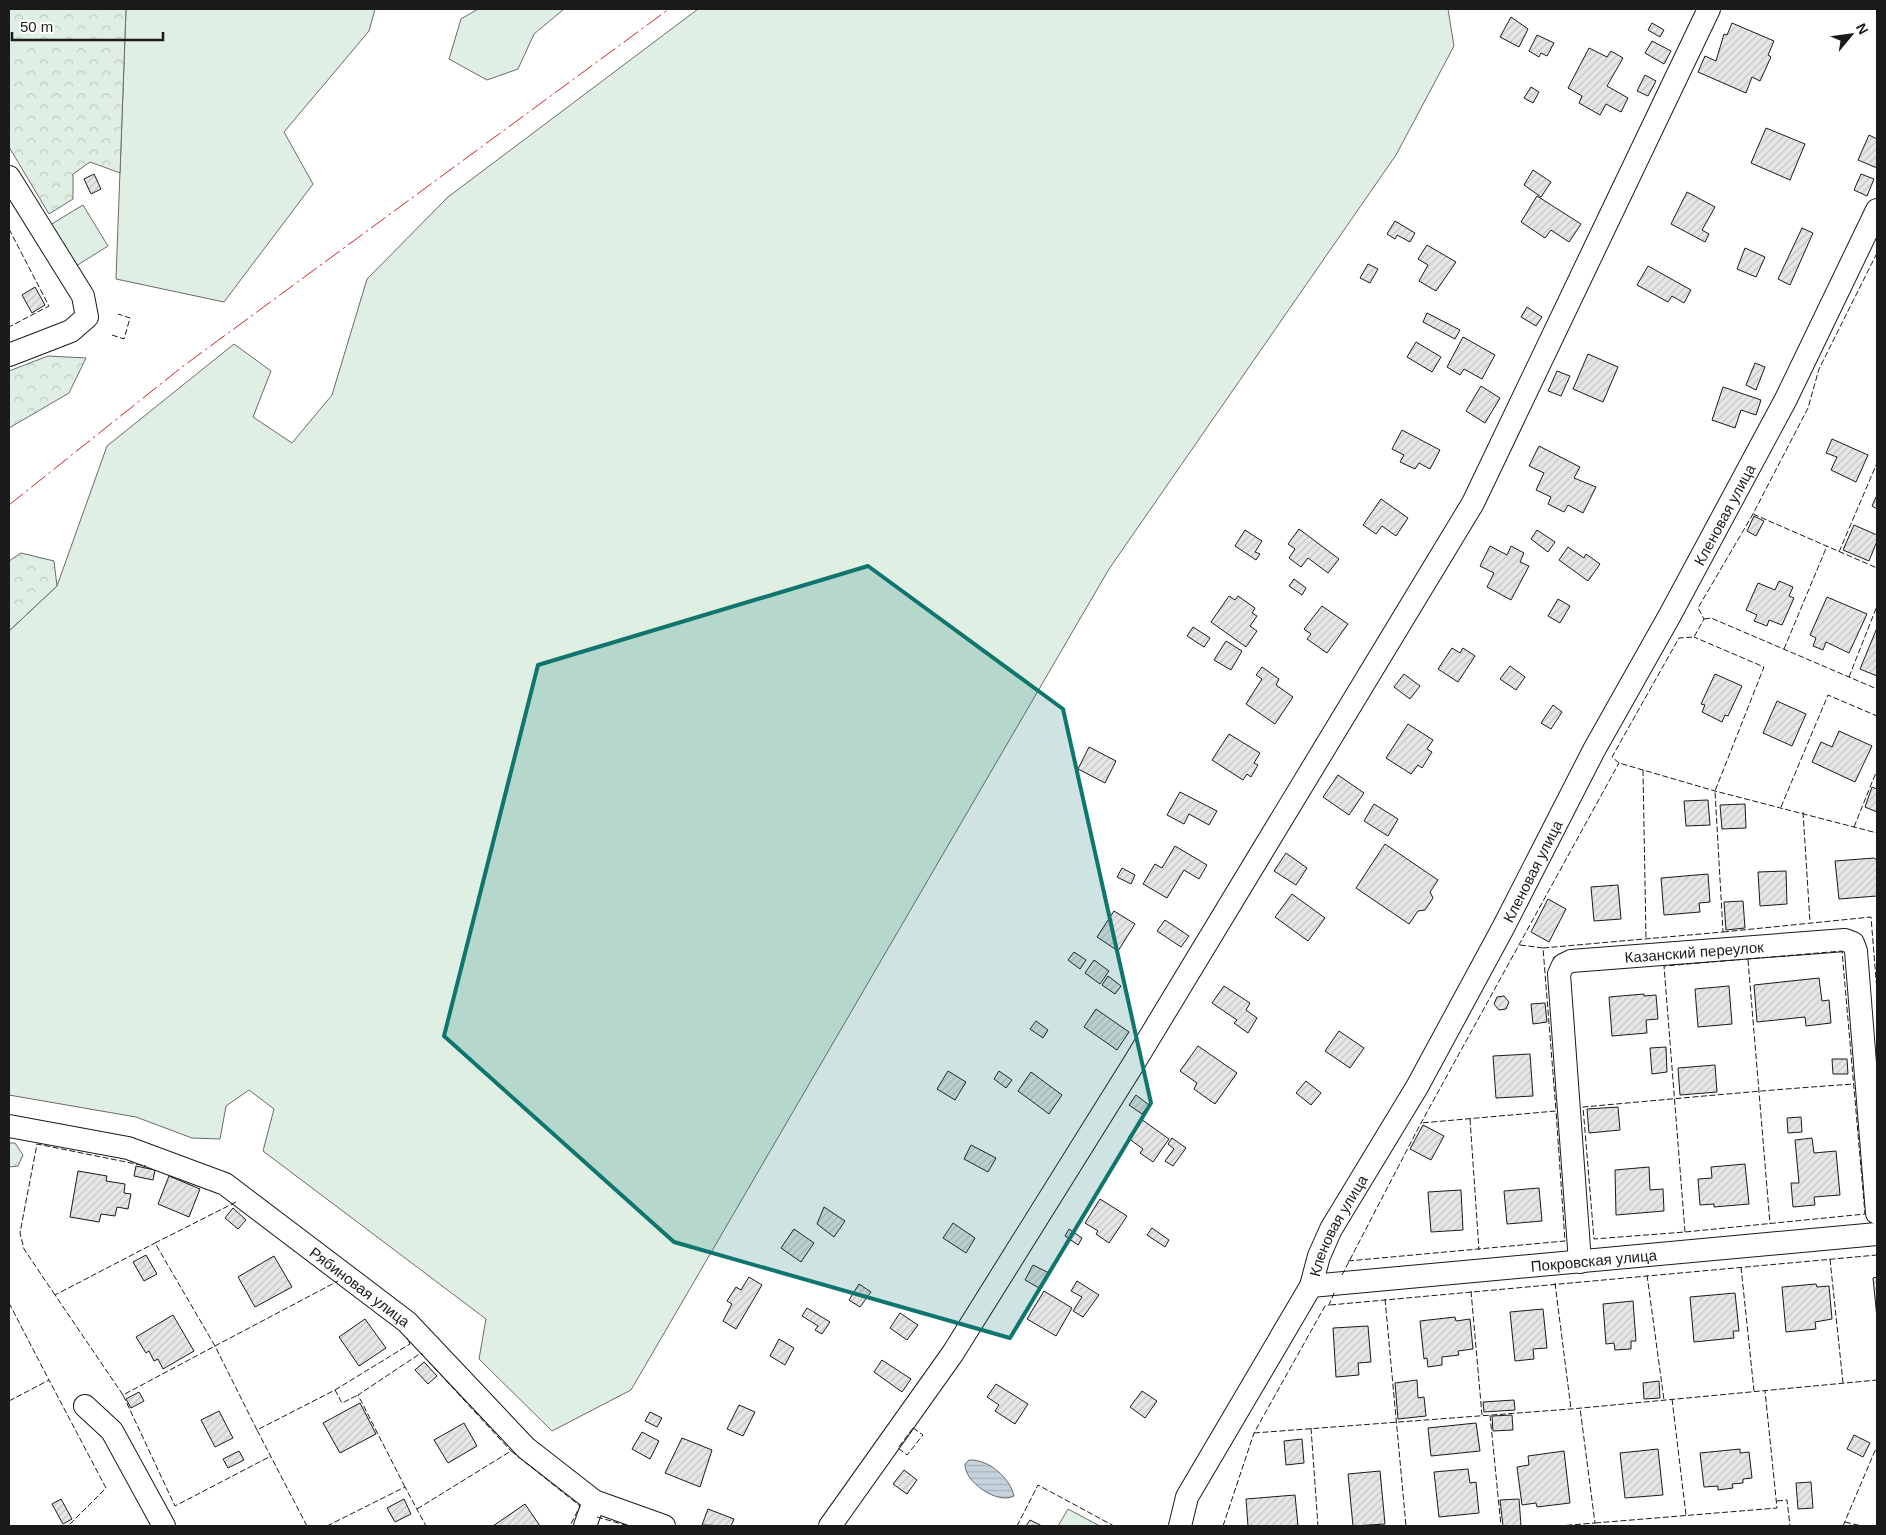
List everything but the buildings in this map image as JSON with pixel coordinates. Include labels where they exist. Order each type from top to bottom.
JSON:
[{"type":"street","points":[[830,1526],[953,1353],[1134,1063],[1473,503],[1708,9]]},
{"type":"street","points":[[9,177],[83,296],[87,317],[71,331],[9,355]]},
{"type":"street","name":"Кленовая улица","points":[[1180,1526],[1187,1497],[1311,1286],[1319,1256],[1331,1229],[1417,1087],[1503,928],[1594,750],[1670,615],[1786,400],[1877,210]]},
{"type":"street","name":"Казанский переулок","points":[[1580,1262],[1559,974],[1563,965],[1571,961],[1844,940],[1853,943],[1856,950],[1877,1213]]},
{"type":"street","name":"Рябиновая улица","points":[[9,1126],[128,1148],[225,1184],[407,1322],[526,1448],[594,1501],[664,1526]]},
{"type":"street","name":"Покровская улица","points":[[1311,1286],[1877,1234]]},
{"type":"street","points":[[85,1406],[112,1431],[164,1526]]},
{"type":"street","points":[[585,1526],[594,1501]]},
{"type":"highlighted area","points":[[868,566],[1063,709],[1151,1103],[1010,1338],[674,1242],[444,1036],[538,665]]},
{"type":"green space","points":[[9,9],[126,9],[120,173],[90,162],[73,174],[73,199],[49,214],[9,147]]},
{"type":"green space","points":[[126,9],[375,9],[369,31],[284,132],[313,184],[224,302],[116,279]]},
{"type":"green space","points":[[478,9],[564,9],[534,34],[518,69],[487,80],[449,59],[461,19]]},
{"type":"green space","points":[[698,9],[1448,9],[1454,46],[1396,155],[1109,569],[631,1390],[552,1431],[479,1359],[486,1319],[263,1151],[274,1109],[249,1090],[226,1106],[220,1139],[192,1138],[136,1117],[9,1095],[9,631],[57,586],[107,446],[234,344],[271,371],[253,417],[292,443],[332,395],[367,279],[448,197]]},
{"type":"green space","points":[[83,205],[108,246],[76,266],[50,225]]},
{"type":"green space","points":[[48,356],[86,358],[69,393],[9,428],[9,371]]},
{"type":"green space","points":[[21,553],[54,561],[57,586],[9,631],[9,561]]},
{"type":"green space","points":[[9,1143],[15,1143],[23,1155],[18,1166],[9,1167]]},
{"type":"green space","points":[[1068,1509],[1100,1526],[1058,1526]]},
{"type":"shaded area","points":[[969,1460],[984,1463],[998,1471],[1012,1489],[1014,1496],[1007,1498],[999,1497],[983,1490],[970,1478],[966,1471],[965,1464]]},
{"type":"fence","points":[[9,229],[49,306],[9,327]]},
{"type":"fence","points":[[1877,253],[1819,369],[1808,408],[1753,514],[1698,608],[1704,619],[1694,637],[1679,638],[1612,757],[1619,763],[1715,791],[1877,833]]},
{"type":"fence","points":[[112,335],[124,339],[130,318],[118,314]]},
{"type":"fence","points":[[1839,552],[1877,463]]},
{"type":"fence","points":[[1753,514],[1877,568]]},
{"type":"fence","points":[[1784,649],[1827,546]]},
{"type":"fence","points":[[1849,677],[1877,606]]},
{"type":"fence","points":[[1704,619],[1711,618],[1877,689]]},
{"type":"fence","points":[[1543,948],[1723,932],[1715,791],[1764,667],[1694,637]]},
{"type":"fence","points":[[1781,807],[1828,695],[1877,716]]},
{"type":"fence","points":[[1342,1275],[1421,1123],[1619,763]]},
{"type":"fence","points":[[1643,770],[1646,939]]},
{"type":"fence","points":[[1854,827],[1877,770]]},
{"type":"fence","points":[[1803,812],[1810,922]]},
{"type":"fence","points":[[1723,932],[1871,917],[1877,991]]},
{"type":"fence","points":[[1520,945],[1543,948],[1556,1111]]},
{"type":"fence","points":[[1685,1232],[1664,966],[1842,951],[1865,1214],[1685,1232],[1594,1239],[1583,1107],[1617,1104],[1651,1101],[1685,1098],[1820,1086],[1854,1084]]},
{"type":"fence","points":[[1748,960],[1770,1224]]},
{"type":"fence","points":[[1348,1261],[1565,1241],[1556,1111],[1421,1123]]},
{"type":"fence","points":[[1470,1119],[1479,1250]]},
{"type":"fence","points":[[55,1295],[24,1249],[20,1233],[37,1144],[146,1166]]},
{"type":"fence","points":[[236,1202],[155,1243],[215,1346],[123,1395],[175,1506],[271,1456]]},
{"type":"fence","points":[[123,1395],[55,1295],[155,1243]]},
{"type":"fence","points":[[1330,1305],[1877,1255]]},
{"type":"fence","points":[[1830,1259],[1843,1383]]},
{"type":"fence","points":[[1741,1267],[1754,1391]]},
{"type":"fence","points":[[1647,1275],[1664,1400]]},
{"type":"fence","points":[[257,1430],[215,1346],[338,1281]]},
{"type":"fence","points":[[1555,1283],[1571,1409]]},
{"type":"fence","points":[[1223,1526],[1254,1433],[1325,1306],[1329,1305],[1335,1291]]},
{"type":"fence","points":[[1471,1291],[1482,1415]]},
{"type":"fence","points":[[1385,1299],[1406,1526]]},
{"type":"fence","points":[[9,1303],[49,1380]]},
{"type":"fence","points":[[335,1390],[410,1344],[407,1338]]},
{"type":"fence","points":[[405,1487],[358,1395],[421,1353],[423,1355]]},
{"type":"fence","points":[[428,1361],[511,1451]]},
{"type":"fence","points":[[9,1401],[49,1380],[106,1488],[68,1526]]},
{"type":"fence","points":[[1254,1433],[1571,1409],[1877,1380]]},
{"type":"fence","points":[[307,1526],[257,1430],[335,1390],[342,1403],[358,1395]]},
{"type":"fence","points":[[1595,1523],[1777,1508],[1765,1391]]},
{"type":"fence","points":[[1672,1399],[1686,1515]]},
{"type":"fence","points":[[1558,1526],[1595,1523],[1580,1408]]},
{"type":"fence","points":[[1490,1415],[1501,1526]]},
{"type":"fence","points":[[913,1428],[923,1435],[907,1455],[898,1448],[913,1428]]},
{"type":"fence","points":[[1311,1428],[1318,1526]]},
{"type":"fence","points":[[1843,1526],[1877,1446]]},
{"type":"fence","points":[[417,1509],[511,1451],[580,1506],[570,1526]]},
{"type":"fence","points":[[1017,1526],[1038,1485],[1114,1526]]},
{"type":"fence","points":[[327,1526],[405,1487],[426,1526]]},
{"type":"fence","points":[[1777,1501],[1787,1500],[1790,1526]]},
{"type":"fence","points":[[597,1517],[629,1526]]},
{"type":"fence","points":[[1845,1522],[1862,1526]]},
{"type":"power","points":[[9,505],[182,367],[669,9]]}]
